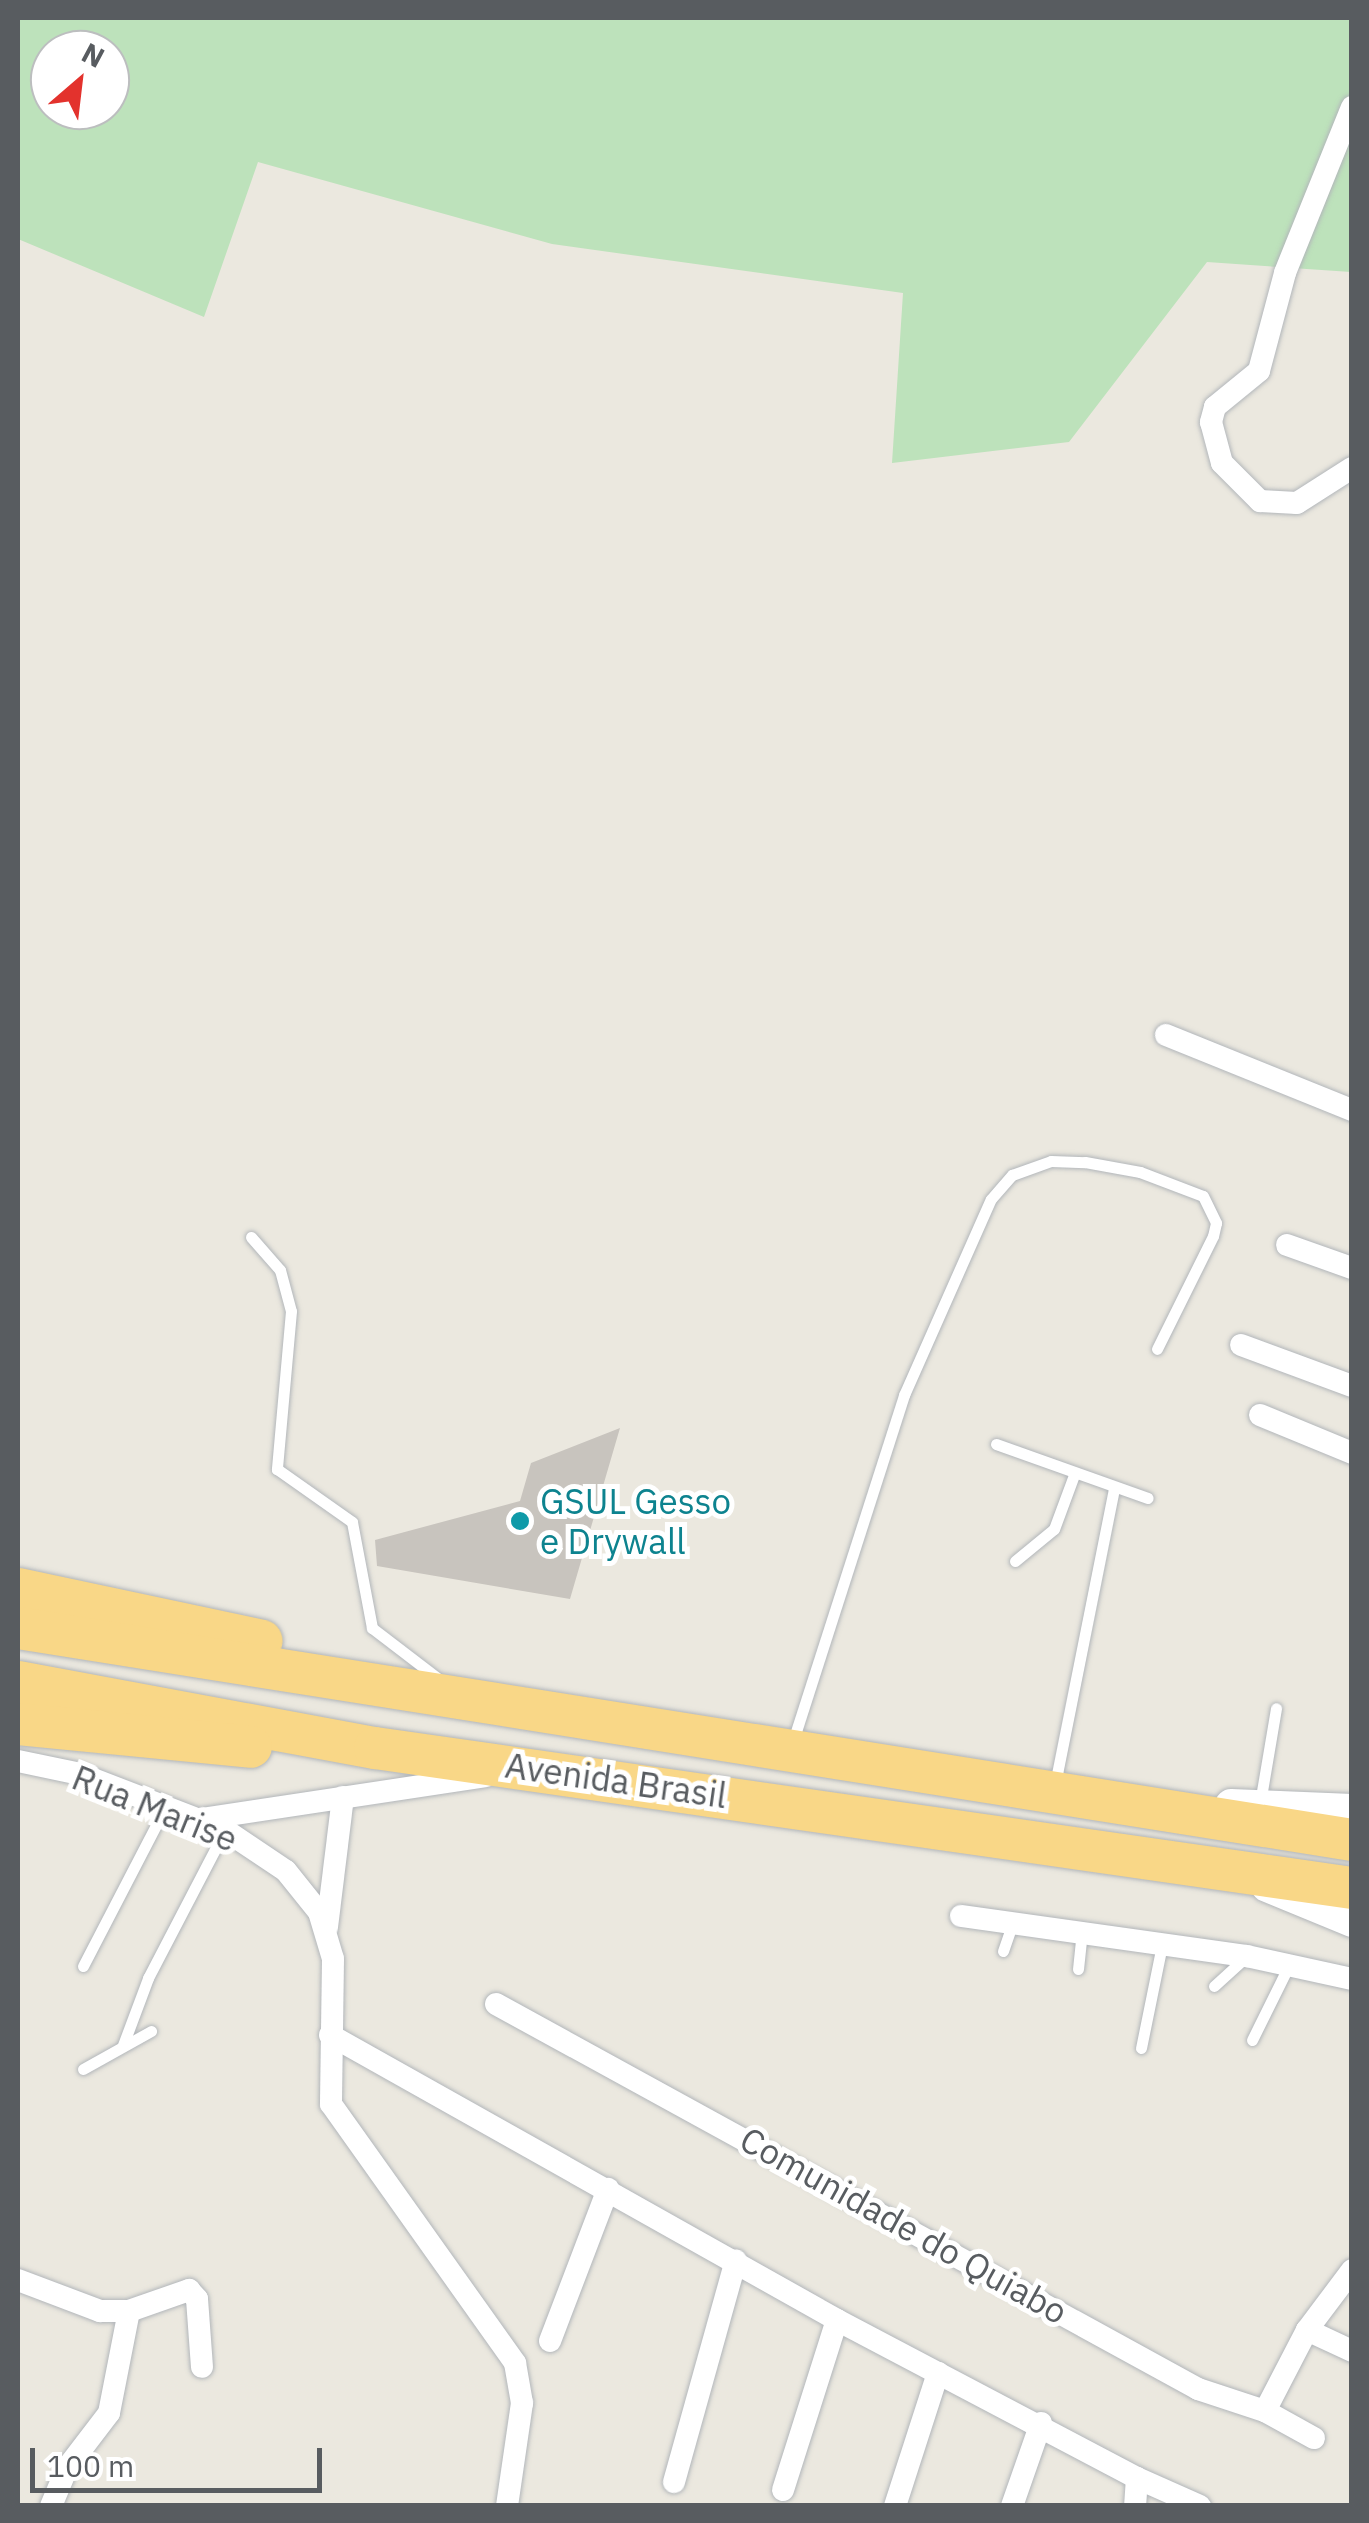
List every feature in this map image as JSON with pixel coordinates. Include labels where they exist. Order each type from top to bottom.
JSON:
[{"type":"highway","points":[[18,1588],[270,1642],[399,1688]]},
{"type":"highway","name":"Avenida Brasil","points":[[18,1628],[1352,1840]]},
{"type":"highway","name":"Avenida Brasil","points":[[18,1682],[375,1748],[1352,1888]]},
{"type":"highway","points":[[18,1724],[226,1747],[375,1748]]},
{"type":"street","points":[[1352,108],[1285,273],[1259,370],[1215,407],[1211,422],[1222,462],[1260,501],[1297,503],[1352,468]]},
{"type":"street","points":[[1166,1036],[1352,1110]]},
{"type":"street","points":[[1287,1245],[1352,1268]]},
{"type":"street","points":[[1242,1345],[1352,1386]]},
{"type":"street","points":[[1260,1416],[1352,1453]]},
{"type":"street","points":[[80,1774],[84,1731]]},
{"type":"street","name":"Rua Marise","points":[[18,1762],[80,1774],[225,1830],[286,1871],[327,1930]]},
{"type":"street","points":[[202,1820],[532,1769]]},
{"type":"street","points":[[343,1797],[327,1930],[333,1959],[331,2104],[515,2363],[522,2403],[506,2506]]},
{"type":"street","name":"Avenida Brasil","points":[[1116,1802],[1352,1810]]},
{"type":"street","name":"Avenida Brasil","points":[[1216,1866],[1352,1920]]},
{"type":"street","points":[[961,1916],[1248,1956],[1352,1978]]},
{"type":"street","name":"Comunidade do Quiabo","points":[[496,2004],[1182,2380],[1266,2411],[1314,2438]]},
{"type":"street","points":[[330,2035],[736,2260],[836,2320],[1041,2423],[1137,2478],[1200,2506]]},
{"type":"street","points":[[550,2341],[608,2189]]},
{"type":"street","points":[[674,2482],[736,2260]]},
{"type":"street","points":[[1266,2411],[1307,2330],[1352,2270]]},
{"type":"street","points":[[18,2280],[78,2305],[129,2311],[183,2289],[194,2293],[202,2367]]},
{"type":"street","points":[[50,2506],[67,2468],[109,2413],[129,2311]]},
{"type":"street","points":[[783,2490],[836,2320]]},
{"type":"street","points":[[1307,2330],[1352,2351]]},
{"type":"street","points":[[896,2506],[938,2373]]},
{"type":"street","points":[[1012,2506],[1041,2423]]},
{"type":"street","points":[[1135,2506],[1137,2478]]},
{"type":"lane","points":[[790,1752],[904,1396],[990,1199],[1012,1175],[1051,1161],[1085,1162],[1140,1172],[1203,1196],[1216,1223],[1214,1236],[1157,1349]]},
{"type":"lane","points":[[252,1237],[280,1270],[291,1311],[277,1469],[352,1522],[372,1628],[393,1650],[427,1666],[460,1701]]},
{"type":"lane","points":[[996,1444],[1074,1476],[1148,1498]]},
{"type":"lane","points":[[1015,1560],[1054,1530],[1074,1476]]},
{"type":"lane","points":[[1054,1791],[1114,1489]]},
{"type":"lane","points":[[1260,1806],[1276,1708]]},
{"type":"lane","points":[[83,1966],[166,1805]]},
{"type":"lane","points":[[123,2045],[148,1978],[225,1830]]},
{"type":"lane","points":[[1003,1951],[1014,1921]]},
{"type":"lane","points":[[1078,1969],[1083,1930]]},
{"type":"lane","points":[[1141,2048],[1163,1943]]},
{"type":"lane","points":[[1214,1986],[1248,1956]]},
{"type":"lane","points":[[1252,2040],[1289,1965]]},
{"type":"lane","points":[[83,2069],[151,2030]]},
{"type":"green space","points":[[18,18],[1351,18],[1351,272],[1207,262],[1069,442],[892,463],[903,293],[552,244],[258,162],[204,317],[18,239]]},
{"type":"building","name":"GSUL Gesso e Drywall","points":[[620,1428],[570,1599],[377,1566],[375,1540],[520,1501],[531,1463]]},
{"type":"place","name":"GSUL Gesso e Drywall","points":[[520,1521]]}]
